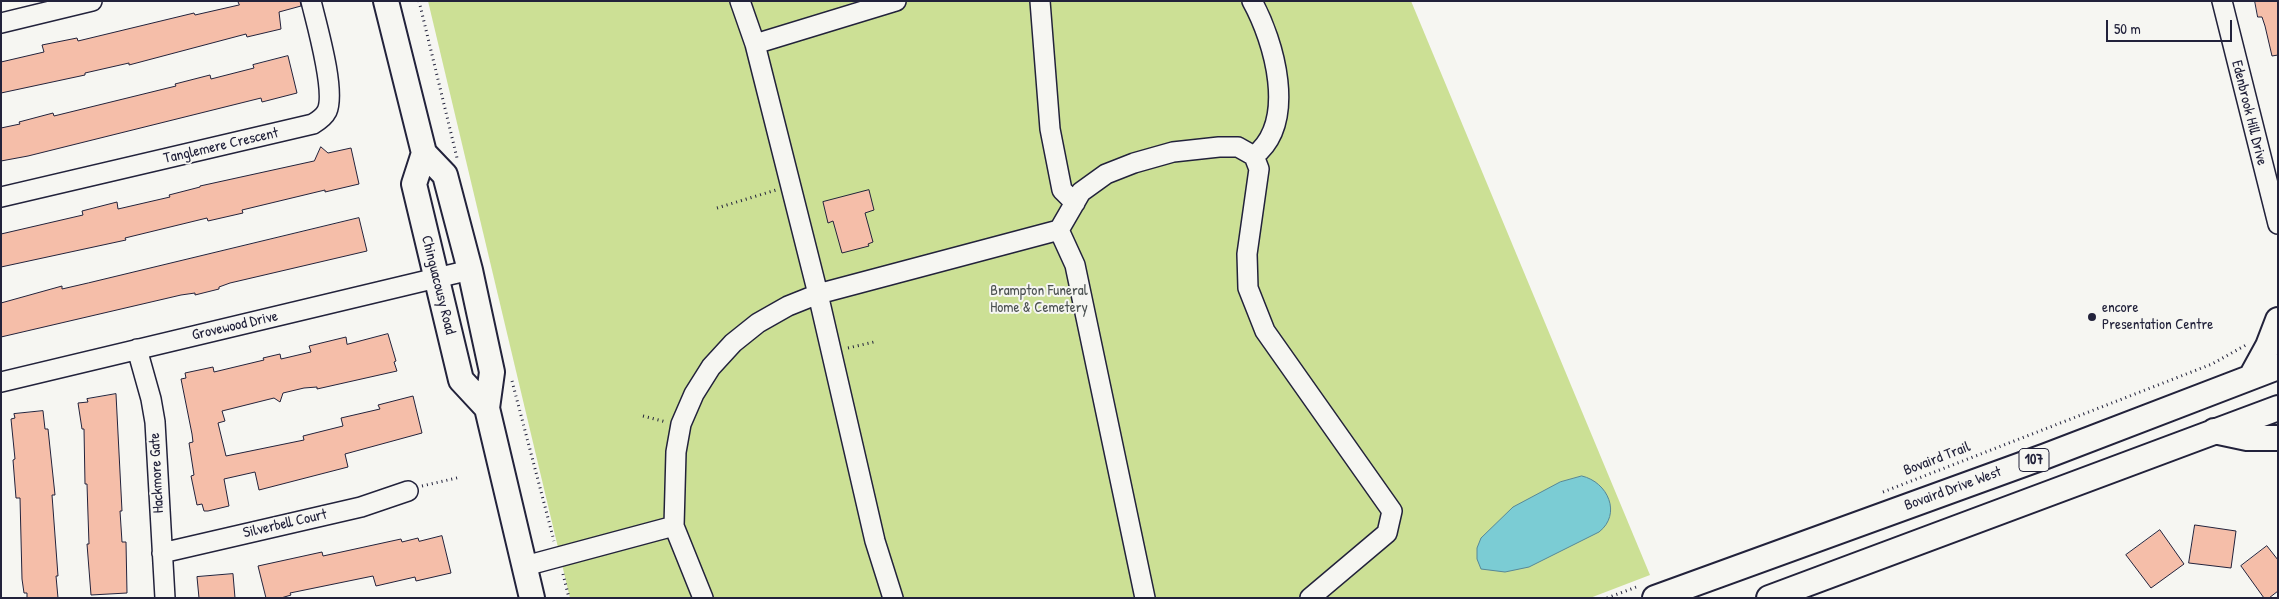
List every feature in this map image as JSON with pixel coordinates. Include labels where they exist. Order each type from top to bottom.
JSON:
[{"type":"main road","name":"Chinguacousy Road","points":[[386,1],[424,153],[445,175],[470,270],[492,372],[488,408],[532,598]]},
{"type":"main road","name":"Chinguacousy Road","points":[[424,153],[414,184],[462,380],[488,408]]},
{"type":"main road","points":[[2251,376],[2268,346],[2278,320]]},
{"type":"main road","name":"Bovaird Drive West","points":[[1649,591],[2046,456],[2278,367]]},
{"type":"main road","name":"107","points":[[1769,598],[2069,487],[2214,430],[2278,408]]},
{"type":"main road","points":[[2214,430],[2247,438],[2278,438]]},
{"type":"street","points":[[1,23],[92,1]]},
{"type":"street","name":"Tanglemere Crescent","points":[[1,197],[313,124],[324,116],[328,110],[330,91],[311,1]]},
{"type":"street","points":[[740,1],[756,44],[818,294],[875,541],[893,598]]},
{"type":"street","points":[[756,44],[896,1]]},
{"type":"street","points":[[1040,1],[1050,129],[1062,190],[1075,202]]},
{"type":"street","points":[[1252,1],[1271,47],[1276,73],[1277,108],[1273,134],[1262,150],[1254,156]]},
{"type":"street","name":"Edenbrook Hill Drive","points":[[2222,1],[2278,224]]},
{"type":"street","points":[[704,598],[674,526],[676,452],[681,426],[694,394],[711,367],[733,343],[758,322],[788,306],[818,294],[1059,230],[1081,192],[1106,174],[1134,163],[1173,152],[1238,147],[1254,156],[1259,169],[1247,254],[1248,288],[1265,331],[1392,511],[1387,533],[1310,598]]},
{"type":"street","points":[[1059,230],[1074,265],[1145,598]]},
{"type":"street","name":"Grovewood Drive","points":[[1,382],[470,270]]},
{"type":"street","name":"Hackmore Gate","points":[[137,349],[151,399],[155,422],[165,598]]},
{"type":"street","name":"Silverbell Court","points":[[162,553],[361,507],[408,490]]},
{"type":"street","points":[[525,566],[674,526]]},
{"type":"path","points":[[717,208],[791,186]]},
{"type":"path","points":[[831,353],[874,342]]},
{"type":"path","name":"Bovaird Trail","points":[[1877,494],[2212,364],[2249,344]]},
{"type":"path","points":[[643,416],[681,426]]},
{"type":"path","points":[[408,490],[460,477]]},
{"type":"path","points":[[1607,598],[1649,591]]},
{"type":"green space","name":"Brampton Funeral Home & Cemetery","points":[[428,1],[1411,1],[1650,575],[1590,598],[570,598]]},
{"type":"water","points":[[1582,476],[1591,479],[1599,485],[1609,499],[1610,516],[1606,525],[1599,532],[1529,567],[1505,572],[1481,569],[1477,559],[1477,548],[1481,538],[1513,507],[1560,482]]},
{"type":"building","points":[[238,1],[300,1],[301,6],[279,12],[281,29],[247,37],[246,34],[129,65],[129,63],[85,73],[85,75],[1,93],[1,62],[44,52],[42,45],[77,38],[78,41],[194,13],[195,15],[239,5]]},
{"type":"building","points":[[2255,1],[2278,1],[2278,55],[2272,56],[2265,26],[2262,17],[2258,17]]},
{"type":"building","points":[[288,56],[297,93],[262,102],[261,98],[1,161],[1,128],[53,113],[54,116],[176,86],[175,84],[210,75],[211,79],[254,68],[253,65]]},
{"type":"building","points":[[321,147],[328,153],[351,148],[359,184],[325,192],[325,190],[242,210],[243,213],[208,221],[207,218],[125,238],[126,240],[1,267],[1,234],[83,215],[82,211],[117,202],[118,209],[170,197],[169,195],[200,186],[314,161]]},
{"type":"building","points":[[869,190],[874,210],[865,213],[873,242],[868,244],[869,246],[842,253],[833,221],[828,223],[823,202]]},
{"type":"building","points":[[359,218],[367,251],[230,283],[219,287],[219,289],[195,295],[195,293],[181,295],[1,337],[1,303],[62,286],[62,289]]},
{"type":"building","points":[[388,334],[397,371],[317,389],[317,387],[304,388],[283,393],[280,402],[274,398],[222,411],[225,421],[218,423],[226,456],[304,440],[303,436],[343,426],[341,418],[380,409],[378,405],[413,396],[422,433],[345,454],[348,467],[259,490],[255,472],[224,479],[229,506],[204,511],[202,504],[197,505],[191,476],[194,475],[189,443],[193,442],[192,434],[181,379],[186,378],[185,373],[213,367],[214,372],[264,360],[263,358],[280,354],[281,359],[311,352],[309,346],[346,337],[347,344]]},
{"type":"building","points":[[116,394],[122,511],[120,511],[122,542],[126,542],[127,593],[91,595],[87,544],[89,544],[84,429],[82,429],[78,403],[88,402],[87,399]]},
{"type":"building","points":[[43,411],[45,429],[48,429],[55,495],[52,495],[58,598],[27,598],[27,593],[24,593],[22,579],[20,498],[16,498],[11,419],[15,418],[14,414]]},
{"type":"building","points":[[2195,525],[2236,531],[2231,568],[2189,563]]},
{"type":"building","points":[[2160,530],[2184,564],[2151,588],[2126,555]]},
{"type":"building","points":[[442,536],[451,573],[416,581],[415,577],[376,586],[373,576],[290,593],[291,595],[281,598],[266,598],[258,566],[322,552],[323,556],[401,539],[402,542],[418,538],[419,541]]},
{"type":"building","points":[[2267,546],[2278,560],[2278,591],[2269,598],[2264,598],[2241,566]]},
{"type":"building","points":[[233,574],[235,598],[199,598],[197,577]]},
{"type":"place","name":"encore Presentation Centre","points":[[2092,317]]}]
